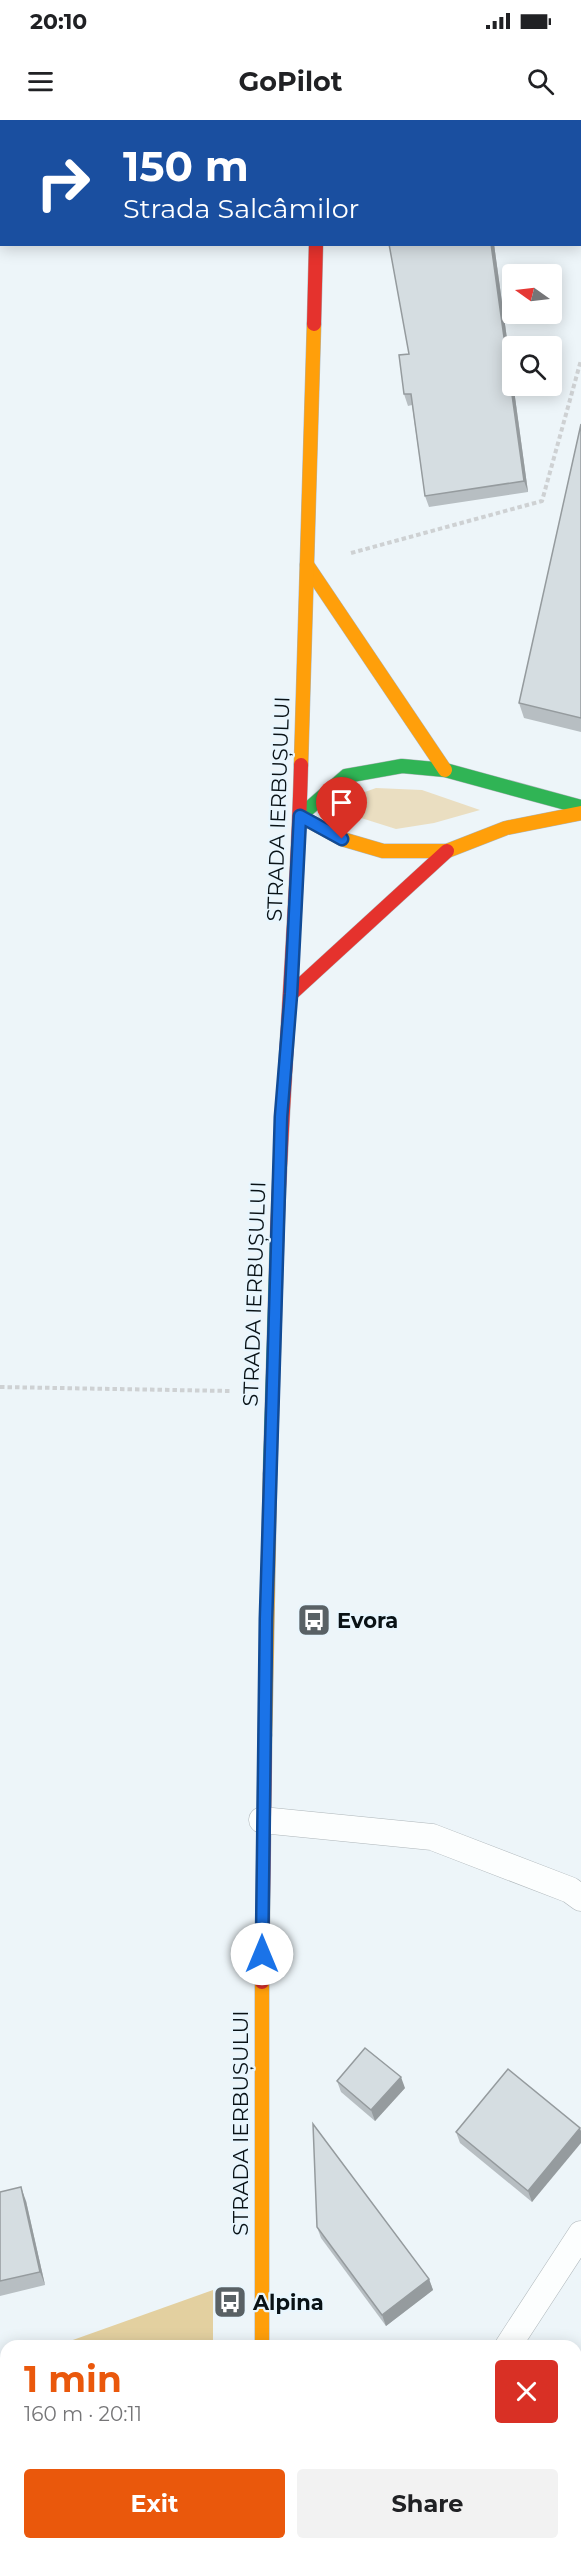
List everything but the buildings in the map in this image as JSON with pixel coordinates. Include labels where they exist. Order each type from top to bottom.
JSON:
[{"type":"main road","name":"STRADA IERBUȘULUI","points":[[262,2340],[262,1820],[281,1117],[291,994],[300,816],[316,246]]},
{"type":"main road","points":[[307,565],[445,770]]},
{"type":"main road","points":[[447,851],[383,850],[342,839],[300,816],[346,776],[402,766],[445,770],[581,807]]},
{"type":"main road","points":[[291,994],[447,851],[506,828],[581,813]]},
{"type":"lane","points":[[262,1820],[432,1837],[570,1890],[581,1898]]},
{"type":"lane","points":[[512,2340],[581,2234]]},
{"type":"path","points":[[307,565],[542,501],[581,360]]},
{"type":"path","points":[[0,1387],[238,1391]]},
{"type":"shaded area","points":[[376,788],[422,790],[480,810],[434,823],[396,829],[339,811],[337,802]]},
{"type":"shaded area","points":[[213,2290],[213,2340],[73,2340]]},
{"type":"traffic: fast","points":[[300,816],[346,776],[402,766],[445,770],[581,807]]},
{"type":"traffic: fast","points":[[270,1474],[277,1240]]},
{"type":"traffic: slow","points":[[301,765],[314,324]]},
{"type":"traffic: slow","points":[[307,565],[445,770]]},
{"type":"traffic: slow","points":[[300,816],[342,839],[383,851],[447,851],[506,828],[581,813]]},
{"type":"traffic: slow","points":[[265,1735],[270,1474]]},
{"type":"traffic: slow","points":[[262,1982],[262,2340]]},
{"type":"traffic: jam","points":[[314,324],[316,246]]},
{"type":"traffic: jam","points":[[277,1240],[301,765]]},
{"type":"traffic: jam","points":[[291,994],[447,851]]},
{"type":"traffic: jam","points":[[262,1982],[265,1735]]},
{"type":"place","name":"Evora","points":[[314,1620]]},
{"type":"place","name":"Alpina","points":[[230,2302]]},
{"type":"route","points":[[262,1954],[266,1619],[281,1117],[291,994],[300,816],[342,839]]}]
